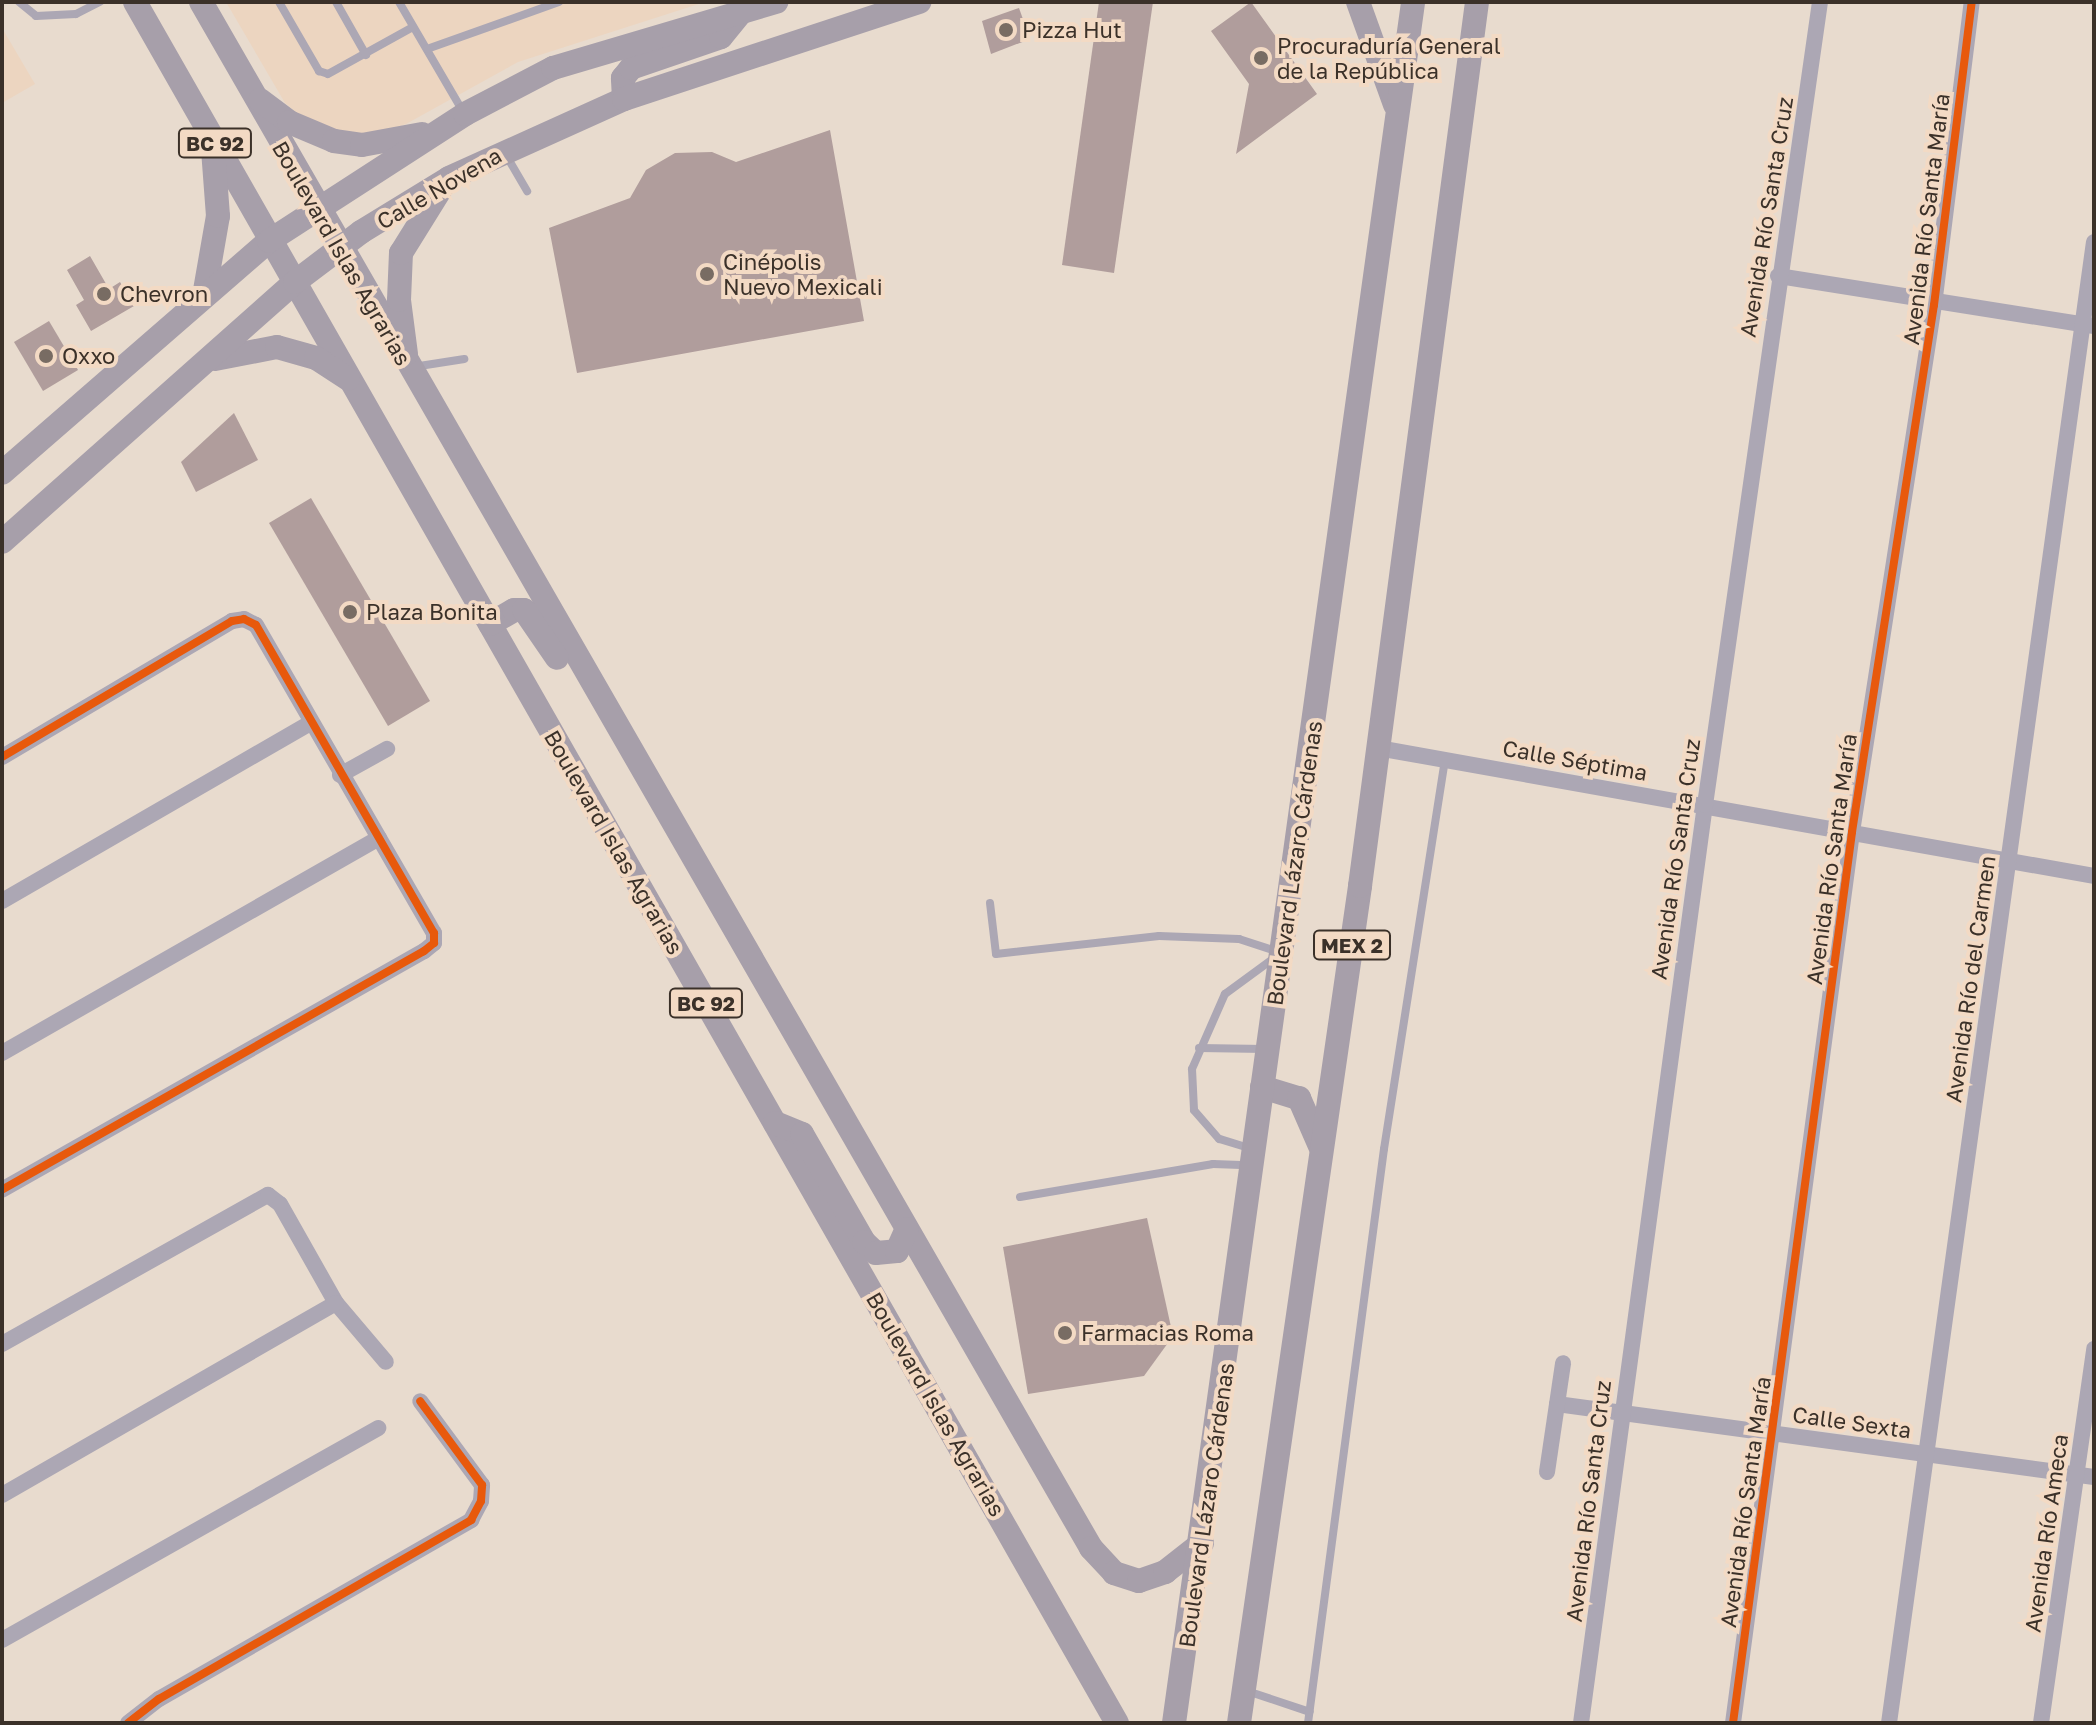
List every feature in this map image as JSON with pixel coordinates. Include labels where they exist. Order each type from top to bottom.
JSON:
[{"type":"main road","name":"Boulevard Islas Agrarias","points":[[135,2],[1117,1723]]},
{"type":"main road","name":"Boulevard Islas Agrarias","points":[[201,2],[315,208],[1102,1563],[1122,1578],[1139,1581],[1165,1572],[1202,1543]]},
{"type":"main road","points":[[2,473],[269,241],[315,208],[465,114],[553,68],[776,2]]},
{"type":"main road","name":"Calle Novena","points":[[2,542],[295,282],[339,247],[449,178],[503,150],[624,99],[919,2]]},
{"type":"main road","points":[[1358,2],[1397,112]]},
{"type":"main road","name":"Boulevard Lázaro Cárdenas","points":[[1174,1723],[1202,1543],[1252,1157],[1413,2]]},
{"type":"main road","name":"MEX 2","points":[[1241,1720],[1378,748],[1477,2]]},
{"type":"main road","points":[[624,99],[623,78],[631,68],[721,37],[742,11]]},
{"type":"main road","points":[[252,94],[289,122],[334,141],[370,144],[436,132]]},
{"type":"main road","points":[[204,296],[218,216],[210,135]]},
{"type":"main road","points":[[409,368],[399,300],[401,253],[449,178]]},
{"type":"main road","points":[[198,367],[236,351],[277,347],[316,358],[351,381]]},
{"type":"main road","points":[[490,624],[514,610],[526,611],[568,675],[601,701]]},
{"type":"main road","points":[[1262,1087],[1299,1098],[1322,1152]]},
{"type":"main road","points":[[775,1123],[802,1134],[876,1253],[897,1251],[907,1229]]},
{"type":"street","name":"Avenida Río Santa Cruz","points":[[1581,1723],[1778,276],[1820,2]]},
{"type":"street","name":"Avenida Río Santa María","points":[[1733,1723],[1852,832],[1934,305],[1972,2]]},
{"type":"street","name":"Avenida Río del Carmen","points":[[1889,1723],[2088,325],[2094,242]]},
{"type":"street","points":[[1778,276],[1934,305],[2088,325]]},
{"type":"street","points":[[2,757],[232,621],[244,619],[256,625],[309,724],[434,933],[434,943],[2,1190]]},
{"type":"street","points":[[2,901],[309,724]]},
{"type":"street","name":"Calle Séptima","points":[[1378,748],[2094,876]]},
{"type":"street","points":[[340,775],[387,749]]},
{"type":"street","points":[[2,1053],[379,838]]},
{"type":"street","points":[[2,1344],[268,1195],[280,1204],[336,1303],[386,1362]]},
{"type":"street","points":[[2,1495],[336,1303]]},
{"type":"street","name":"Avenida Río Ameca","points":[[2041,1723],[2094,1349]]},
{"type":"street","points":[[1547,1472],[1563,1363]]},
{"type":"street","points":[[128,1723],[159,1699],[471,1520],[481,1501],[482,1485],[420,1401]]},
{"type":"street","name":"Calle Sexta","points":[[1557,1404],[2094,1477]]},
{"type":"street","points":[[2,1640],[378,1428]]},
{"type":"lane","points":[[19,2],[36,16],[76,14],[100,2]]},
{"type":"lane","points":[[279,2],[319,71],[339,73],[413,27]]},
{"type":"lane","points":[[336,2],[366,55]]},
{"type":"lane","points":[[400,2],[465,114]]},
{"type":"lane","points":[[427,49],[559,2]]},
{"type":"lane","points":[[503,150],[527,191]]},
{"type":"lane","points":[[409,368],[464,359]]},
{"type":"lane","points":[[1308,1723],[1379,1179],[1445,760]]},
{"type":"lane","points":[[990,903],[996,954],[1159,936],[1239,939],[1282,952]]},
{"type":"lane","points":[[1252,1157],[1219,1139],[1194,1110],[1190,1084],[1199,1048],[1225,994],[1282,952]]},
{"type":"lane","points":[[1199,1048],[1218,1053],[1268,1049]]},
{"type":"lane","points":[[1020,1197],[1252,1157]]},
{"type":"lane","points":[[1244,1690],[1310,1712]]},
{"type":"shaded area","points":[[226,2],[705,2],[518,62],[406,124],[376,135],[347,137],[310,124],[285,103]]},
{"type":"shaded area","points":[[2,28],[35,84],[2,103]]},
{"type":"building","points":[[1099,2],[1153,2],[1114,273],[1062,265]]},
{"type":"building","name":"Procuraduría General de la República","points":[[1251,2],[1317,94],[1236,154],[1249,84],[1211,31]]},
{"type":"building","name":"Pizza Hut","points":[[1019,8],[1030,39],[991,54],[982,21]]},
{"type":"building","name":"Cinépolis Nuevo Mexicali","points":[[830,130],[864,321],[577,373],[549,228],[630,198],[646,170],[675,153],[712,152],[736,162]]},
{"type":"building","name":"Chevron","points":[[90,256],[109,289],[120,282],[134,306],[91,331],[76,305],[84,300],[67,270]]},
{"type":"building","name":"Oxxo","points":[[49,321],[78,370],[43,391],[14,342]]},
{"type":"building","points":[[234,413],[258,460],[196,492],[181,462]]},
{"type":"building","name":"Plaza Bonita","points":[[311,498],[430,701],[388,726],[269,523]]},
{"type":"building","points":[[1147,1218],[1173,1336],[1144,1376],[1028,1394],[1003,1247]]},
{"type":"cycle path","points":[[1733,1723],[1852,832],[1934,305],[1972,2]]},
{"type":"cycle path","points":[[2,757],[232,621],[244,619],[256,625],[434,933],[434,943],[424,951],[2,1190]]},
{"type":"cycle path","points":[[128,1723],[159,1699],[471,1520],[481,1501],[482,1485],[420,1401]]},
{"type":"place","name":"Pizza Hut","points":[[1006,30]]},
{"type":"place","name":"Procuraduría General de la República","points":[[1261,58]]},
{"type":"place","name":"Cinépolis Nuevo Mexicali","points":[[707,274]]},
{"type":"place","name":"Chevron","points":[[104,294]]},
{"type":"place","name":"Oxxo","points":[[46,356]]},
{"type":"place","name":"Plaza Bonita","points":[[350,612]]},
{"type":"place","name":"Farmacias Roma","points":[[1065,1333]]}]
